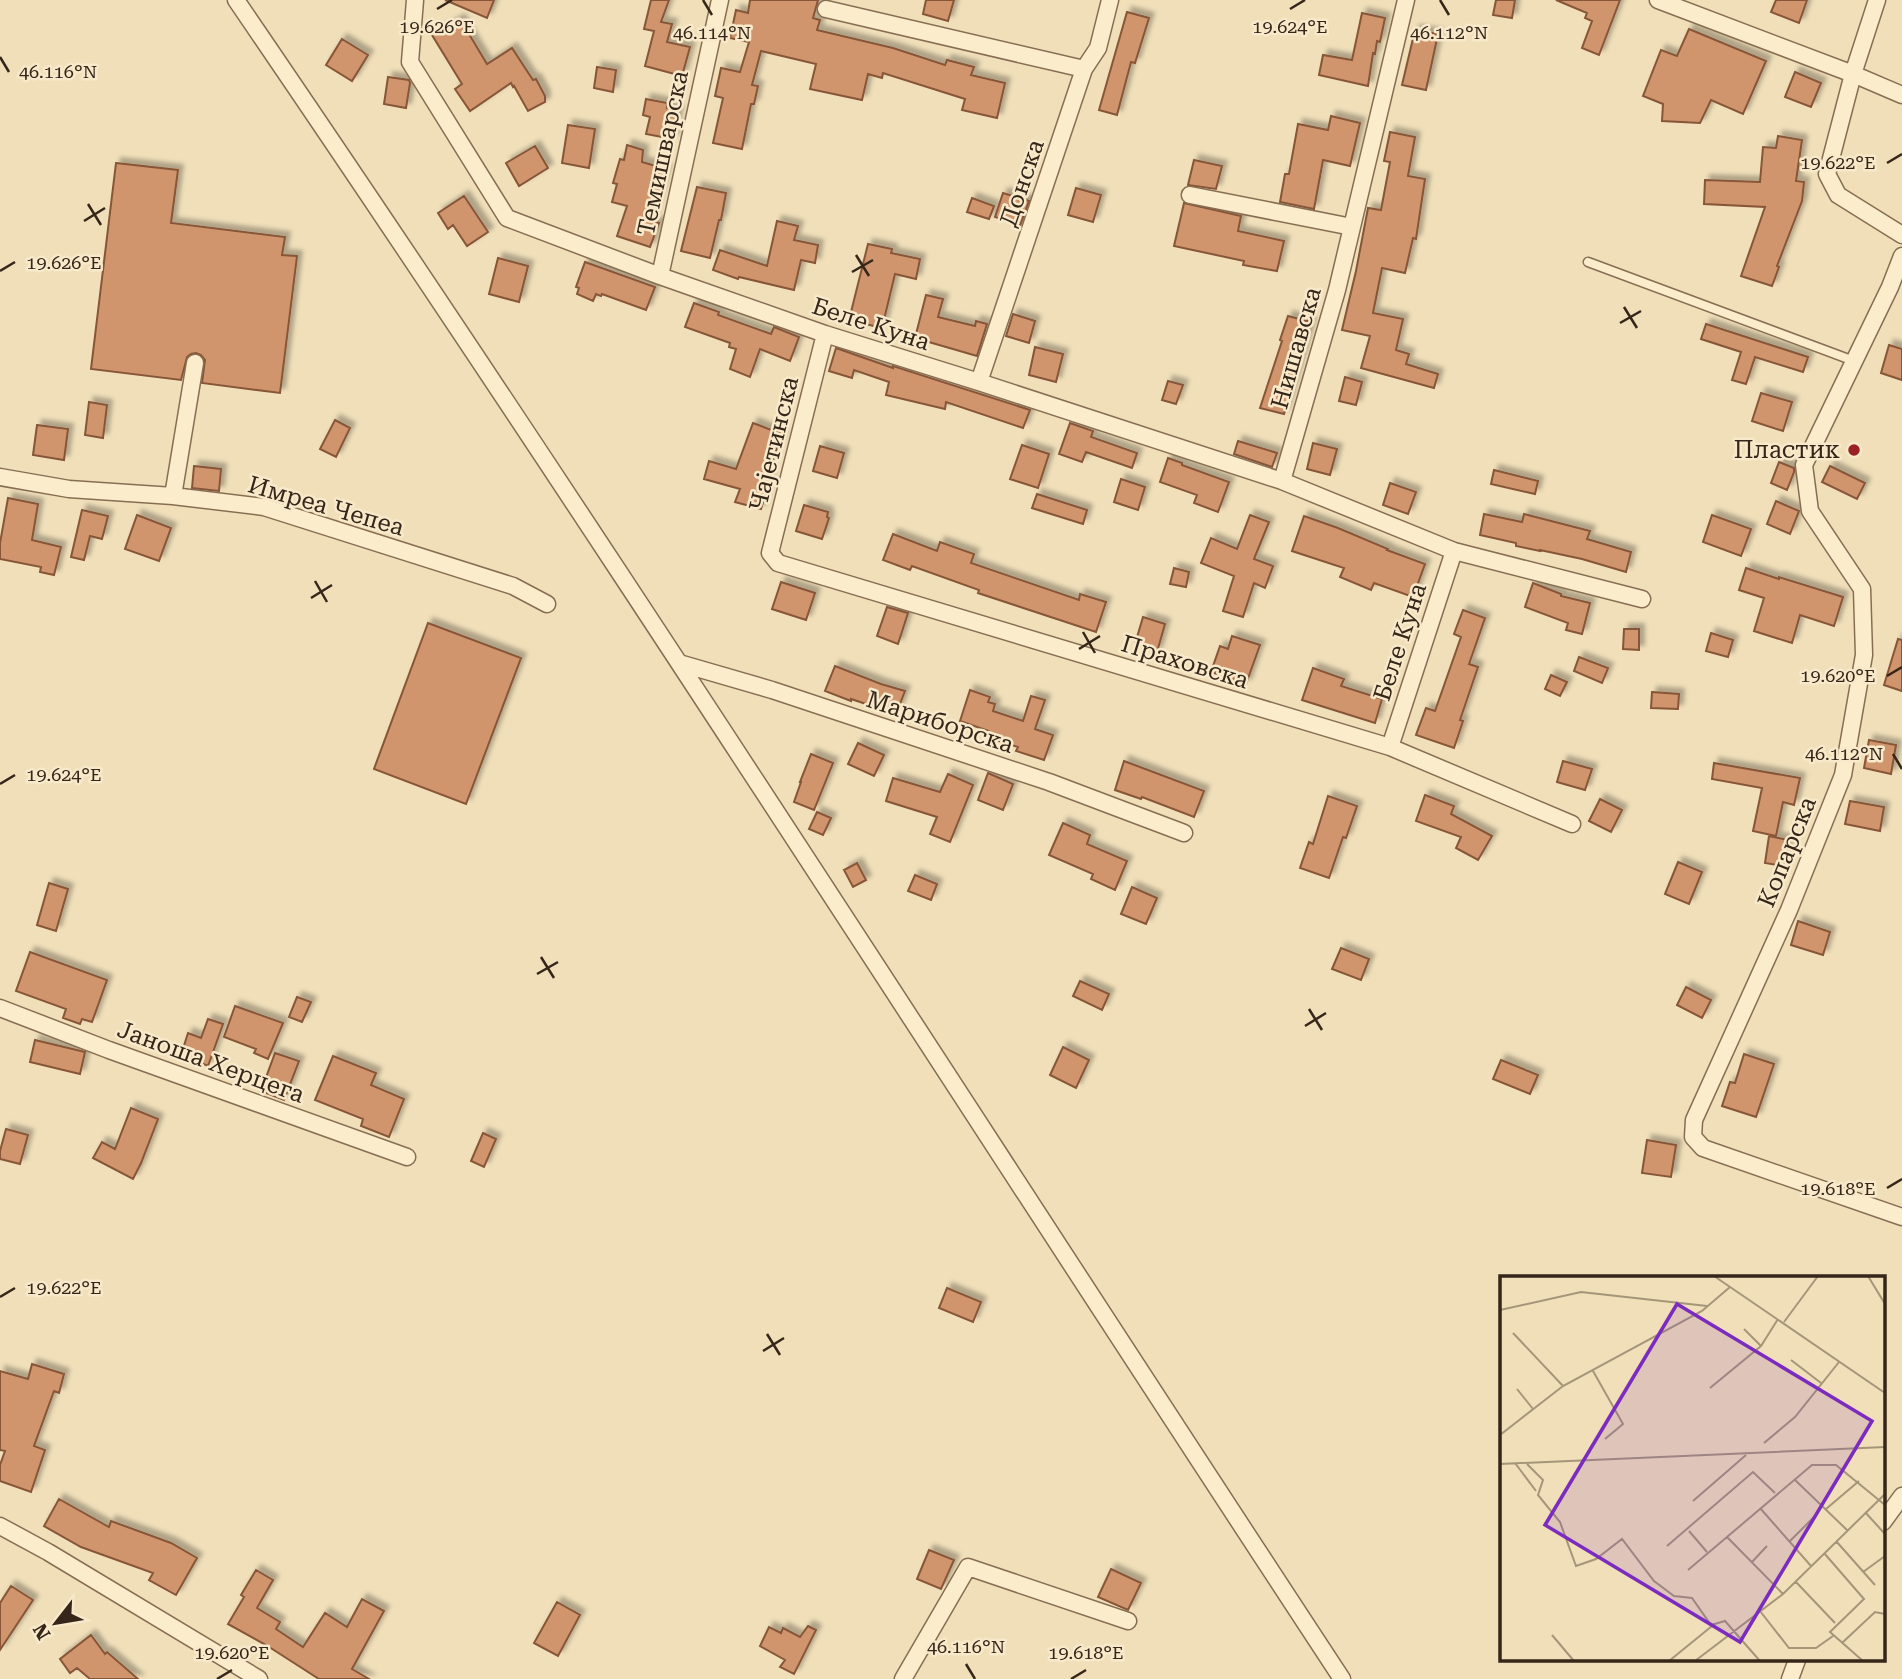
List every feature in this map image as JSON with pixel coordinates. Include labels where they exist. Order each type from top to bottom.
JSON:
[{"type":"street","points":[[236,0],[679,663],[1342,1679]]},
{"type":"street","name":"Беле Куна","points":[[415,0],[410,62],[508,218],[660,276],[825,334],[1282,481],[1454,551],[1642,598]]},
{"type":"street","name":"Темишварска","points":[[660,276],[720,0]]},
{"type":"street","name":"Донска","points":[[979,382],[1084,69],[1098,48],[1110,0]]},
{"type":"street","name":"Нишавска","points":[[1282,481],[1337,290],[1406,0]]},
{"type":"street","points":[[1658,0],[1902,95]]},
{"type":"street","points":[[1877,0],[1853,74],[1827,174],[1838,195],[1902,235]]},
{"type":"street","points":[[826,9],[1084,69]]},
{"type":"street","points":[[1190,195],[1352,227]]},
{"type":"street","name":"Копарска","points":[[1902,256],[1890,287],[1804,465],[1810,511],[1863,589],[1864,655],[1843,775],[1789,910],[1694,1119],[1693,1137],[1703,1148],[1902,1217]]},
{"type":"street","name":"Чајетинска","points":[[778,563],[770,553],[825,334]]},
{"type":"street","points":[[173,496],[195,363]]},
{"type":"street","name":"Имреа Чепеа","points":[[0,477],[69,489],[173,496],[264,507],[513,586],[547,604]]},
{"type":"street","name":"Беле Куна","points":[[1390,747],[1454,551]]},
{"type":"street","name":"Праховска","points":[[778,563],[1390,747],[1572,824]]},
{"type":"street","name":"Мариборска","points":[[679,663],[772,690],[1049,782],[1184,833]]},
{"type":"street","name":"Јаноша Херцега","points":[[0,1008],[407,1157]]},
{"type":"street","points":[[1884,1521],[1902,1496]]},
{"type":"street","points":[[0,1525],[259,1679]]},
{"type":"street","points":[[904,1679],[968,1567],[1128,1621]]},
{"type":"street","points":[[1790,1679],[1796,1662]]},
{"type":"lane","points":[[1587,262],[1854,361]]},
{"type":"building","points":[[445,0],[494,0],[487,18]]},
{"type":"building","points":[[651,0],[669,0],[661,22],[672,24],[667,42],[690,47],[682,76],[645,66],[654,31],[644,29]]},
{"type":"building","points":[[750,0],[818,0],[813,18],[820,20],[817,30],[893,48],[945,65],[947,60],[974,67],[971,75],[1005,83],[997,118],[962,110],[965,99],[883,73],[882,78],[868,74],[862,100],[810,89],[816,64],[761,51],[752,85],[758,86],[754,104],[751,104],[742,149],[713,143],[723,98],[715,96],[721,68],[740,72],[749,42],[730,38],[736,10],[748,13]]},
{"type":"building","points":[[926,0],[954,0],[948,21],[923,14]]},
{"type":"building","points":[[1496,0],[1515,0],[1512,18],[1493,15]]},
{"type":"building","points":[[1556,0],[1620,0],[1599,55],[1582,48],[1592,21],[1585,18],[1587,13]]},
{"type":"building","points":[[1776,0],[1807,0],[1799,23],[1771,12]]},
{"type":"building","points":[[1127,12],[1149,18],[1135,63],[1131,62],[1117,115],[1099,110]]},
{"type":"building","points":[[1362,13],[1385,18],[1380,42],[1377,41],[1375,54],[1373,53],[1368,86],[1319,75],[1323,55],[1352,60]]},
{"type":"building","points":[[460,19],[487,64],[512,48],[533,80],[536,79],[545,96],[545,102],[528,111],[511,83],[470,111],[455,89],[462,84],[432,35]]},
{"type":"building","points":[[1689,29],[1766,61],[1743,114],[1711,100],[1700,123],[1662,121],[1663,104],[1643,96],[1661,50],[1677,56]]},
{"type":"building","points":[[1415,30],[1438,34],[1426,90],[1402,85]]},
{"type":"building","points":[[342,39],[368,55],[352,81],[326,65]]},
{"type":"building","points":[[597,67],[616,70],[613,92],[594,88]]},
{"type":"building","points":[[1795,72],[1821,83],[1811,107],[1785,97]]},
{"type":"building","points":[[388,77],[409,80],[406,108],[384,104]]},
{"type":"building","points":[[646,99],[667,103],[667,108],[678,110],[673,139],[646,134],[650,117],[643,115]]},
{"type":"building","points":[[1331,116],[1360,123],[1350,166],[1323,160],[1314,209],[1280,202],[1285,174],[1289,174],[1298,124],[1328,130]]},
{"type":"building","points":[[568,125],[595,129],[589,168],[562,163]]},
{"type":"building","points":[[1390,132],[1415,137],[1408,176],[1425,179],[1416,239],[1413,238],[1405,273],[1382,268],[1373,313],[1403,319],[1396,350],[1409,354],[1406,364],[1438,374],[1434,388],[1361,368],[1370,336],[1342,330],[1368,208],[1381,210],[1390,162],[1384,161]]},
{"type":"building","points":[[1778,136],[1802,140],[1796,181],[1804,182],[1802,201],[1772,286],[1741,276],[1765,207],[1704,204],[1705,180],[1760,182],[1763,147],[1776,148]]},
{"type":"building","points":[[627,145],[643,150],[642,162],[666,169],[652,221],[659,223],[650,247],[617,236],[627,206],[612,202],[617,184],[613,183],[620,159],[624,160]]},
{"type":"building","points":[[535,146],[548,168],[519,186],[506,163]]},
{"type":"building","points":[[1194,160],[1222,166],[1216,189],[1188,185]]},
{"type":"building","points":[[116,163],[178,170],[171,223],[285,237],[282,255],[297,256],[280,393],[202,383],[205,360],[196,353],[187,357],[181,380],[91,369]]},
{"type":"building","points":[[697,187],[726,193],[710,258],[681,251]]},
{"type":"building","points":[[1076,188],[1101,195],[1093,222],[1068,215]]},
{"type":"building","points":[[1003,193],[1029,201],[1020,226],[995,217]]},
{"type":"building","points":[[464,196],[488,232],[467,246],[453,225],[448,229],[438,213]]},
{"type":"building","points":[[972,198],[994,206],[989,219],[967,212]]},
{"type":"building","points":[[1184,203],[1241,216],[1238,231],[1284,241],[1277,271],[1243,265],[1244,261],[1174,246]]},
{"type":"building","points":[[777,221],[798,226],[794,240],[818,245],[815,263],[801,260],[794,290],[739,277],[738,279],[713,270],[720,250],[767,266]]},
{"type":"building","points":[[868,244],[892,249],[891,253],[920,259],[916,279],[895,274],[882,328],[849,320]]},
{"type":"building","points":[[498,258],[528,266],[519,302],[489,294]]},
{"type":"building","points":[[585,262],[655,287],[646,310],[602,294],[596,294],[593,301],[577,294],[579,288],[576,287]]},
{"type":"building","points":[[926,295],[943,299],[938,317],[975,326],[976,321],[987,324],[977,356],[915,338]]},
{"type":"building","points":[[694,303],[719,312],[718,315],[771,334],[774,327],[799,337],[790,361],[760,349],[750,377],[730,369],[736,349],[729,347],[730,343],[685,327]]},
{"type":"building","points":[[1013,314],[1035,321],[1029,343],[1006,336]]},
{"type":"building","points":[[1288,316],[1311,322],[1284,414],[1260,408]]},
{"type":"building","points":[[1706,324],[1808,357],[1803,372],[1755,357],[1746,384],[1732,380],[1741,352],[1701,339]]},
{"type":"building","points":[[1889,345],[1902,349],[1902,380],[1881,373]]},
{"type":"building","points":[[1035,347],[1063,354],[1056,382],[1029,375]]},
{"type":"building","points":[[836,348],[1030,410],[1023,428],[946,402],[945,409],[886,395],[889,382],[854,370],[852,378],[829,371]]},
{"type":"building","points":[[1345,377],[1362,382],[1356,405],[1339,401]]},
{"type":"building","points":[[1168,381],[1183,385],[1176,404],[1162,400]]},
{"type":"building","points":[[1761,393],[1792,402],[1783,431],[1752,421]]},
{"type":"building","points":[[89,402],[107,405],[103,438],[85,435]]},
{"type":"building","points":[[335,420],[350,428],[336,457],[320,449]]},
{"type":"building","points":[[753,423],[782,434],[766,478],[770,479],[761,509],[735,502],[740,489],[704,479],[709,461],[736,469]]},
{"type":"building","points":[[1070,423],[1093,431],[1091,437],[1137,453],[1132,468],[1086,452],[1082,462],[1059,454]]},
{"type":"building","points":[[37,425],[68,429],[64,460],[33,455]]},
{"type":"building","points":[[1238,441],[1277,453],[1272,467],[1234,454]]},
{"type":"building","points":[[1313,443],[1337,449],[1330,475],[1307,469]]},
{"type":"building","points":[[1022,445],[1049,454],[1038,488],[1010,479]]},
{"type":"building","points":[[820,446],[844,453],[837,478],[813,471]]},
{"type":"building","points":[[1168,458],[1229,482],[1218,512],[1194,503],[1197,495],[1160,482]]},
{"type":"building","points":[[1779,462],[1794,468],[1787,490],[1771,483]]},
{"type":"building","points":[[194,466],[221,469],[219,491],[192,488]]},
{"type":"building","points":[[1830,466],[1865,483],[1857,499],[1822,482]]},
{"type":"building","points":[[1494,470],[1538,481],[1535,494],[1491,484]]},
{"type":"building","points":[[1121,479],[1145,487],[1138,510],[1114,502]]},
{"type":"building","points":[[1390,483],[1416,492],[1408,514],[1383,505]]},
{"type":"building","points":[[1037,494],[1087,510],[1083,524],[1032,508]]},
{"type":"building","points":[[8,498],[38,504],[32,540],[61,547],[54,575],[40,572],[41,567],[0,559]]},
{"type":"building","points":[[1776,501],[1799,511],[1790,534],[1767,524]]},
{"type":"building","points":[[804,505],[828,512],[829,518],[822,539],[796,531]]},
{"type":"building","points":[[82,510],[108,516],[102,539],[90,536],[84,560],[71,557]]},
{"type":"building","points":[[1484,514],[1522,522],[1524,514],[1590,531],[1587,539],[1631,552],[1626,572],[1480,535]]},
{"type":"building","points":[[137,515],[171,528],[159,561],[125,549]]},
{"type":"building","points":[[1250,515],[1269,522],[1254,559],[1273,566],[1265,588],[1254,583],[1243,617],[1223,611],[1234,576],[1201,563],[1211,538],[1237,549]]},
{"type":"building","points":[[1712,515],[1751,529],[1741,556],[1703,542]]},
{"type":"building","points":[[1304,516],[1425,564],[1413,597],[1374,583],[1371,590],[1340,577],[1344,568],[1292,551]]},
{"type":"building","points":[[893,534],[937,551],[940,542],[974,554],[971,563],[1079,600],[1080,594],[1106,602],[1096,632],[978,593],[979,590],[912,566],[910,570],[883,560]]},
{"type":"building","points":[[1174,568],[1189,572],[1186,587],[1170,584]]},
{"type":"building","points":[[1746,568],[1843,597],[1834,626],[1800,615],[1792,643],[1754,631],[1764,598],[1739,590]]},
{"type":"building","points":[[781,582],[815,593],[806,620],[772,609]]},
{"type":"building","points":[[1533,583],[1561,596],[1590,603],[1582,634],[1566,630],[1568,623],[1525,607]]},
{"type":"building","points":[[887,607],[908,613],[898,644],[877,636]]},
{"type":"building","points":[[1463,610],[1485,618],[1469,664],[1478,667],[1460,720],[1463,721],[1454,748],[1416,735],[1426,708],[1435,711],[1461,637],[1454,634]]},
{"type":"building","points":[[1143,617],[1165,624],[1157,652],[1135,644]]},
{"type":"building","points":[[428,623],[521,658],[466,804],[374,769]]},
{"type":"building","points":[[1624,629],[1639,629],[1639,650],[1623,649]]},
{"type":"building","points":[[1711,633],[1733,640],[1728,657],[1706,651]]},
{"type":"building","points":[[1232,636],[1260,645],[1246,684],[1211,672],[1220,646],[1228,649]]},
{"type":"building","points":[[1898,639],[1902,640],[1902,691],[1884,685]]},
{"type":"building","points":[[1579,657],[1608,668],[1602,683],[1574,671]]},
{"type":"building","points":[[835,666],[905,691],[896,714],[825,691]]},
{"type":"building","points":[[1313,668],[1344,679],[1341,686],[1382,699],[1375,723],[1302,700]]},
{"type":"building","points":[[1551,675],[1567,682],[1560,696],[1545,689]]},
{"type":"building","points":[[970,690],[990,697],[988,702],[995,704],[993,711],[1023,721],[1031,696],[1045,700],[1035,729],[1053,735],[1044,760],[1016,751],[1018,747],[987,737],[989,731],[960,721]]},
{"type":"building","points":[[1652,692],[1679,694],[1678,709],[1651,708]]},
{"type":"building","points":[[1869,740],[1896,745],[1891,774],[1864,768]]},
{"type":"building","points":[[858,743],[884,755],[874,776],[848,764]]},
{"type":"building","points":[[811,754],[833,763],[814,810],[794,802]]},
{"type":"building","points":[[1124,761],[1204,791],[1194,817],[1142,797],[1141,799],[1115,790]]},
{"type":"building","points":[[1563,761],[1592,769],[1585,790],[1557,782]]},
{"type":"building","points":[[1714,763],[1800,778],[1794,805],[1783,802],[1776,836],[1753,831],[1762,788],[1712,779]]},
{"type":"building","points":[[988,773],[1013,784],[1003,810],[978,800]]},
{"type":"building","points":[[948,774],[973,785],[950,842],[930,834],[937,817],[886,801],[893,778],[940,792]]},
{"type":"building","points":[[1425,795],[1454,806],[1451,814],[1492,836],[1478,860],[1456,848],[1461,837],[1416,821]]},
{"type":"building","points":[[1328,796],[1357,806],[1329,878],[1300,868],[1309,842],[1313,844]]},
{"type":"building","points":[[1600,799],[1622,810],[1611,832],[1589,821]]},
{"type":"building","points":[[1850,801],[1884,807],[1880,831],[1845,824]]},
{"type":"building","points":[[817,812],[831,818],[823,835],[809,829]]},
{"type":"building","points":[[1063,823],[1090,835],[1087,844],[1127,861],[1115,890],[1091,879],[1093,874],[1049,855]]},
{"type":"building","points":[[1769,836],[1788,840],[1784,866],[1765,863]]},
{"type":"building","points":[[1678,862],[1702,872],[1689,904],[1665,894]]},
{"type":"building","points":[[857,863],[866,880],[853,887],[844,870]]},
{"type":"building","points":[[915,875],[937,884],[931,900],[908,891]]},
{"type":"building","points":[[49,883],[68,889],[56,931],[37,925]]},
{"type":"building","points":[[1132,887],[1157,898],[1146,924],[1121,914]]},
{"type":"building","points":[[1798,921],[1830,932],[1823,955],[1791,945]]},
{"type":"building","points":[[1341,948],[1369,959],[1361,980],[1332,969]]},
{"type":"building","points":[[30,952],[107,980],[92,1022],[82,1019],[80,1024],[63,1018],[66,1009],[16,991]]},
{"type":"building","points":[[1080,981],[1109,994],[1102,1010],[1073,996]]},
{"type":"building","points":[[1686,987],[1711,1000],[1702,1018],[1677,1005]]},
{"type":"building","points":[[297,997],[311,1002],[302,1022],[289,1017]]},
{"type":"building","points":[[235,1006],[283,1023],[268,1059],[254,1053],[256,1049],[224,1037]]},
{"type":"building","points":[[208,1019],[223,1024],[208,1066],[181,1055],[188,1033],[201,1038]]},
{"type":"building","points":[[35,1040],[85,1052],[80,1074],[30,1062]]},
{"type":"building","points":[[1063,1047],[1089,1060],[1076,1088],[1050,1075]]},
{"type":"building","points":[[275,1053],[299,1061],[284,1100],[261,1091]]},
{"type":"building","points":[[1744,1054],[1774,1064],[1756,1117],[1722,1106],[1730,1082],[1735,1083]]},
{"type":"building","points":[[333,1056],[376,1073],[371,1085],[404,1099],[389,1137],[361,1126],[363,1119],[315,1100]]},
{"type":"building","points":[[1501,1060],[1538,1075],[1530,1094],[1493,1079]]},
{"type":"building","points":[[131,1108],[158,1119],[133,1179],[93,1158],[102,1142],[115,1149]]},
{"type":"building","points":[[6,1129],[28,1135],[20,1164],[0,1159]]},
{"type":"building","points":[[483,1133],[496,1139],[484,1167],[471,1161]]},
{"type":"building","points":[[1647,1140],[1676,1145],[1671,1177],[1642,1173]]},
{"type":"building","points":[[947,1288],[981,1302],[973,1322],[939,1308]]},
{"type":"building","points":[[32,1364],[64,1374],[59,1393],[54,1391],[34,1446],[45,1450],[31,1492],[0,1481],[0,1465],[5,1451],[0,1450],[0,1371],[28,1379]]},
{"type":"building","points":[[59,1499],[109,1527],[111,1521],[171,1543],[197,1558],[176,1595],[149,1580],[153,1573],[81,1547],[44,1526]]},
{"type":"building","points":[[929,1550],[954,1560],[941,1589],[917,1579]]},
{"type":"building","points":[[1111,1569],[1141,1583],[1128,1610],[1098,1597]]},
{"type":"building","points":[[256,1570],[273,1580],[257,1608],[280,1622],[276,1629],[303,1647],[325,1613],[347,1627],[362,1599],[384,1611],[352,1669],[369,1679],[319,1679],[228,1624]]},
{"type":"building","points":[[11,1586],[33,1600],[0,1650],[0,1603]]},
{"type":"building","points":[[557,1602],[580,1615],[558,1656],[534,1643]]},
{"type":"building","points":[[808,1626],[816,1630],[794,1674],[780,1667],[785,1660],[760,1646],[769,1627],[781,1633],[783,1628],[800,1637]]},
{"type":"building","points":[[91,1635],[105,1654],[107,1652],[138,1679],[90,1679],[77,1668],[70,1673],[60,1659]]},
{"type":"place","name":"Пластик","points":[[1854,450]]}]
